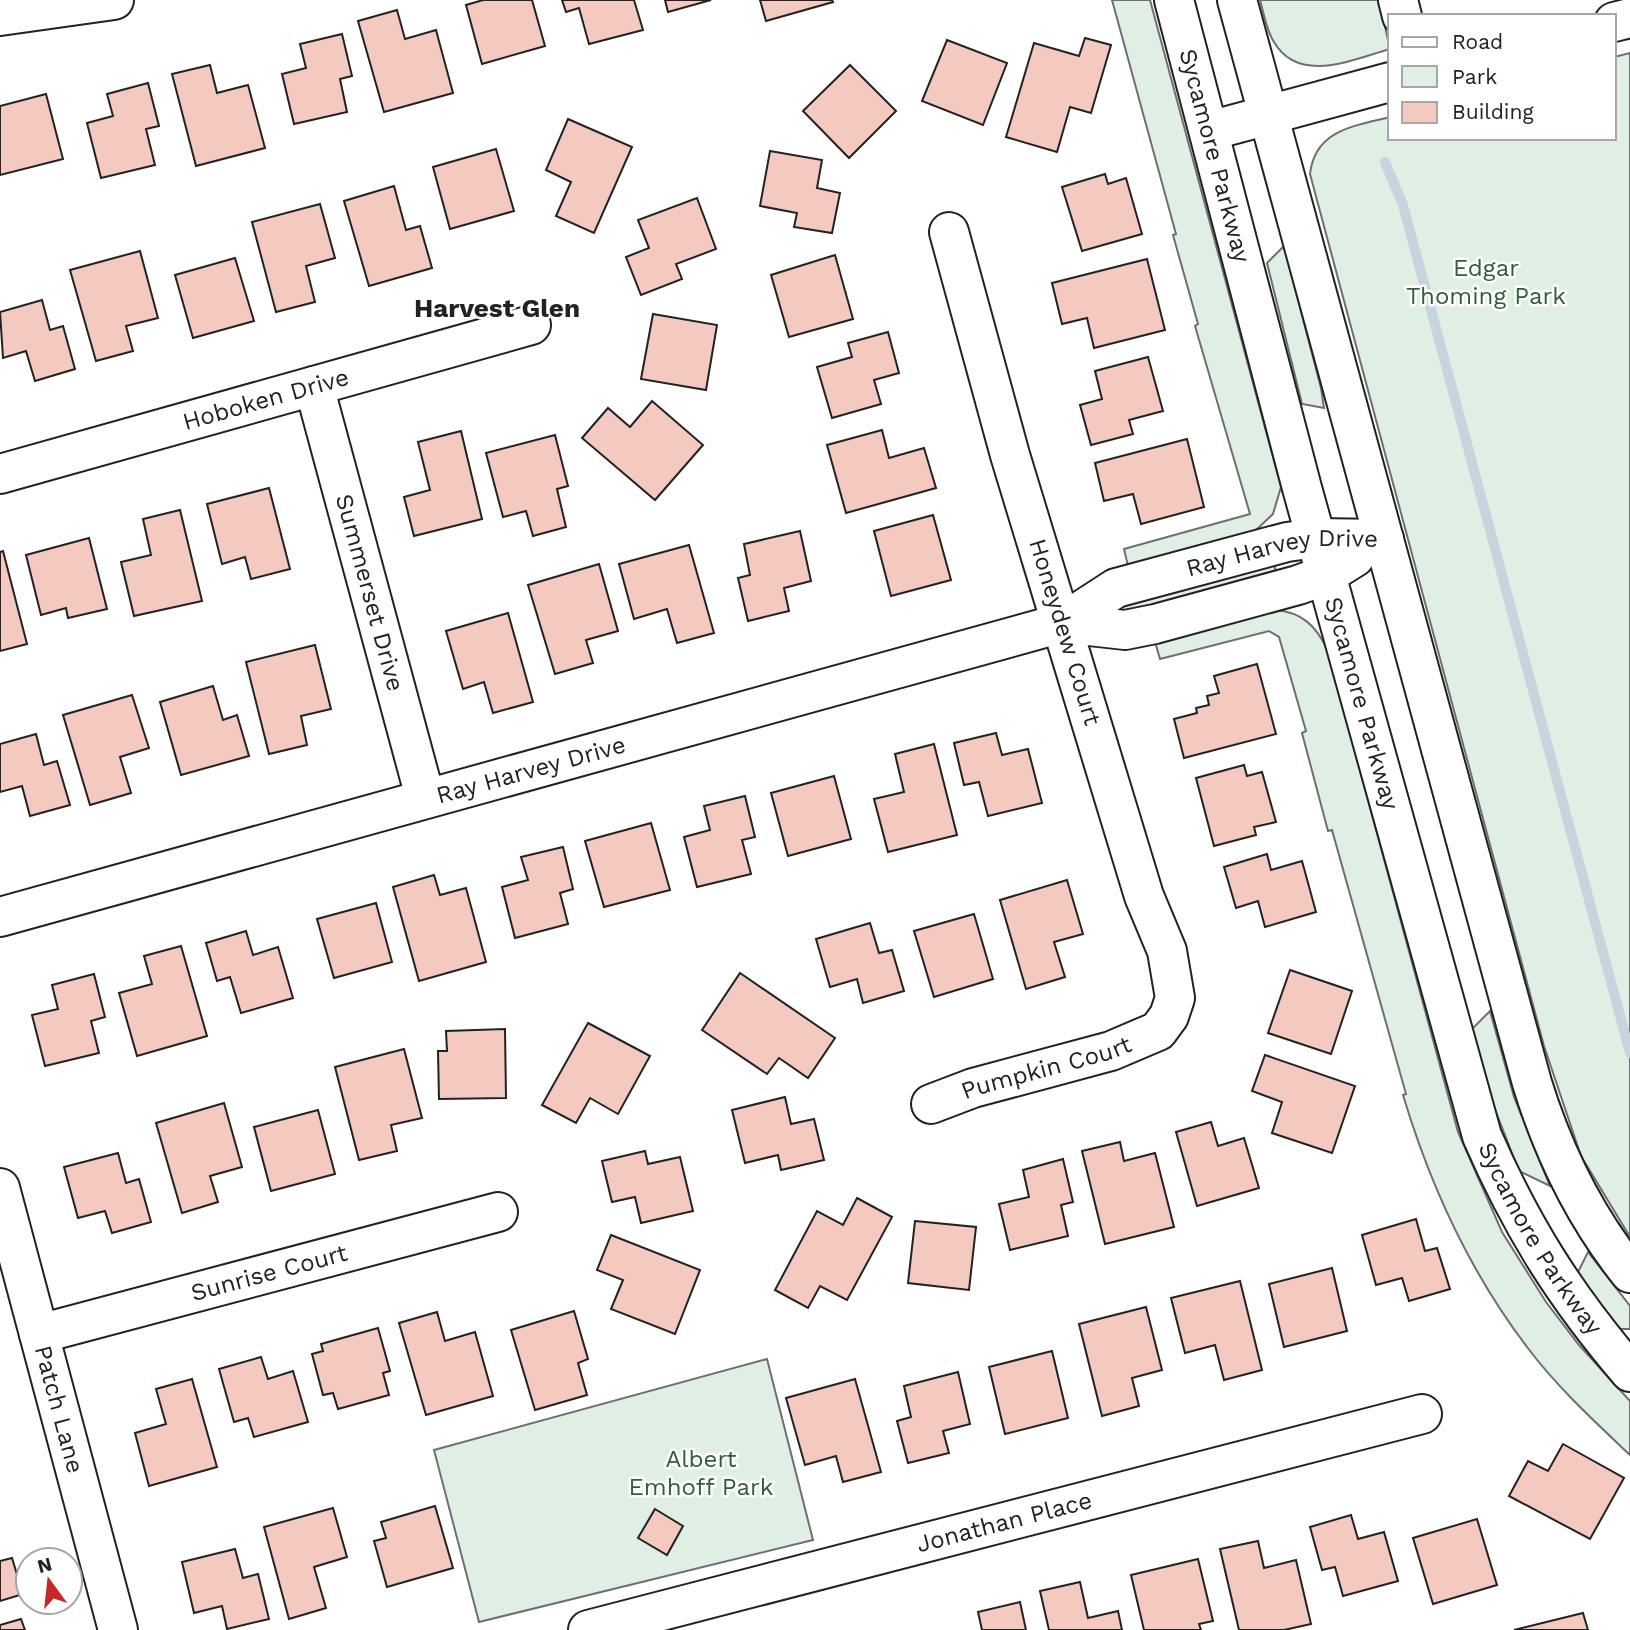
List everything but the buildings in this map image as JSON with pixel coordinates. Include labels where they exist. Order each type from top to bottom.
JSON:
[{"type":"street","points":[[0,16],[114,0]]},
{"type":"street","name":"Sycamore Parkway","points":[[1174,0],[1326,575],[1482,1136],[1503,1183],[1540,1252],[1591,1327],[1630,1372]]},
{"type":"street","points":[[1237,0],[1540,1110],[1577,1192],[1611,1249],[1630,1273]]},
{"type":"street","points":[[1209,131],[1388,83]]},
{"type":"street","name":"Honeydew Court","points":[[949,232],[1010,455],[1144,896],[1167,951],[1175,998],[1169,1016],[1160,1027]]},
{"type":"street","name":"Hoboken Drive","points":[[0,474],[531,325]]},
{"type":"street","name":"Summerset Drive","points":[[314,386],[425,797]]},
{"type":"street","name":"Ray Harvey Drive","points":[[0,917],[425,797],[1062,624],[1116,588],[1287,542],[1316,538],[1384,539]]},
{"type":"street","name":"Ray Harvey Drive","points":[[1062,624],[1125,631],[1326,575],[1384,539]]},
{"type":"street","name":"Pumpkin Court","points":[[931,1104],[973,1088],[1111,1051],[1160,1027]]},
{"type":"street","name":"Patch Lane","points":[[0,1188],[118,1630]]},
{"type":"street","name":"Sunrise Court","points":[[39,1334],[498,1212]]},
{"type":"street","name":"Jonathan Place","points":[[588,1630],[682,1618],[1422,1414]]},
{"type":"green space","points":[[1112,0],[1150,0],[1281,487],[1273,514],[1254,532],[1128,566],[1124,549],[1250,514],[1195,326],[1198,324],[1173,235],[1176,234]]},
{"type":"green space","points":[[1260,0],[1379,0],[1388,50],[1344,63],[1312,66],[1298,63],[1285,55],[1274,42]]},
{"type":"green space","name":"Edgar Thoming Park","points":[[1630,53],[1630,1237],[1581,1156],[1544,1046],[1310,174],[1313,159],[1328,139],[1350,127],[1388,118],[1388,140],[1616,140],[1616,56]]},
{"type":"green space","points":[[1284,246],[1324,408],[1302,404],[1267,263]]},
{"type":"green space","points":[[1274,564],[1276,572],[1125,615],[1118,610],[1119,605]]},
{"type":"green space","points":[[1275,610],[1293,614],[1307,622],[1318,633],[1327,649],[1458,1132],[1502,1232],[1546,1302],[1579,1345],[1630,1401],[1630,1455],[1563,1390],[1527,1347],[1487,1289],[1439,1195],[1403,1095],[1406,1094],[1332,830],[1328,831],[1302,733],[1306,731],[1279,637],[1269,631],[1160,659],[1155,642]]},
{"type":"green space","points":[[1490,1011],[1514,1097],[1550,1186],[1519,1171],[1489,1094],[1472,1029]]},
{"type":"green space","points":[[1588,1252],[1630,1306],[1630,1329],[1620,1329],[1577,1274]]},
{"type":"green space","name":"Albert Emhoff Park","points":[[767,1359],[813,1540],[479,1622],[434,1450]]},
{"type":"waterway","points":[[1385,162],[1403,205],[1630,1053]]},
{"type":"district","name":"Harvest Glen","points":[[497,308]]}]
